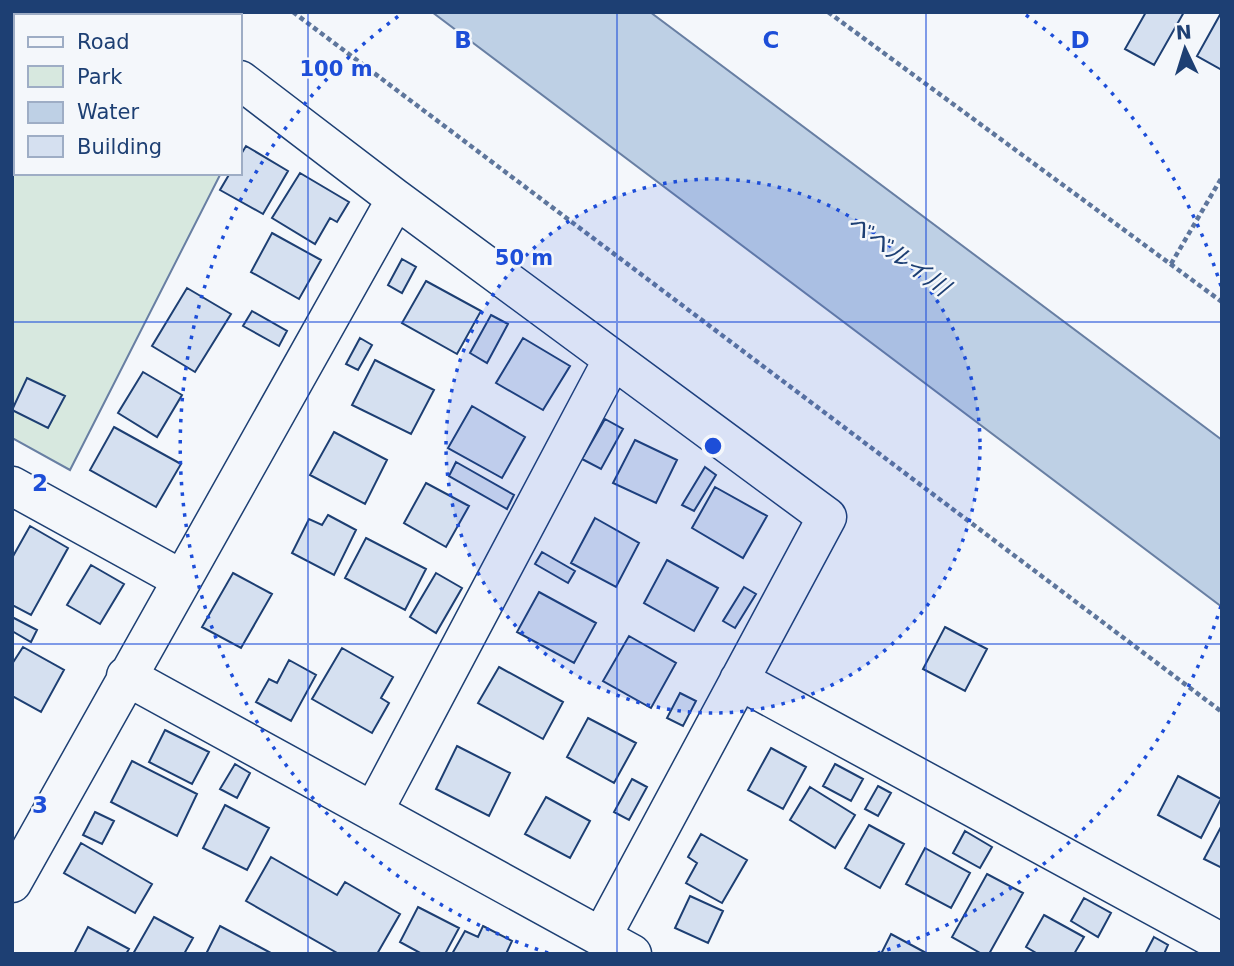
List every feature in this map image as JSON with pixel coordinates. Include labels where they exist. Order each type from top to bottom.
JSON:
[{"type":"street","points":[[126,676],[617,945],[739,680],[827,517],[242,82]]},
{"type":"street","points":[[12,883],[126,676],[397,199]]},
{"type":"street","points":[[373,812],[613,359]]},
{"type":"street","points":[[12,486],[181,579]]},
{"type":"street","points":[[739,680],[1222,943]]},
{"type":"path","points":[[293,12],[1222,712]]},
{"type":"path","points":[[828,12],[1222,302]]},
{"type":"path","points":[[1171,264],[1222,177]]},
{"type":"green space","points":[[14,38],[14,175],[220,175],[70,470],[12,438]]},
{"type":"water","name":"ベベルイ川","points":[[432,12],[650,12],[1222,440],[1222,607]]},
{"type":"building","points":[[1146,12],[1184,12],[1154,65],[1125,49]]},
{"type":"building","points":[[1222,14],[1222,70],[1197,56]]},
{"type":"building","points":[[246,146],[288,171],[263,214],[220,190],[229,175],[242,175],[242,153]]},
{"type":"building","points":[[300,173],[349,202],[337,222],[330,218],[315,244],[272,218]]},
{"type":"building","points":[[272,233],[321,260],[299,299],[251,272]]},
{"type":"building","points":[[402,259],[416,267],[402,293],[388,285]]},
{"type":"building","points":[[426,281],[481,311],[457,354],[402,323]]},
{"type":"building","points":[[187,288],[231,314],[195,372],[152,346]]},
{"type":"building","points":[[252,311],[287,331],[279,346],[243,326]]},
{"type":"building","points":[[491,315],[508,324],[487,363],[470,353]]},
{"type":"building","points":[[360,338],[372,345],[358,370],[346,364]]},
{"type":"building","points":[[523,338],[570,366],[543,410],[496,383]]},
{"type":"building","points":[[375,360],[434,390],[411,434],[352,405]]},
{"type":"building","points":[[143,372],[182,395],[157,437],[118,413]]},
{"type":"building","points":[[27,378],[65,396],[48,428],[12,410]]},
{"type":"building","points":[[472,406],[525,437],[502,478],[448,448]]},
{"type":"building","points":[[605,419],[623,429],[601,469],[582,459]]},
{"type":"building","points":[[114,427],[181,464],[156,507],[90,470]]},
{"type":"building","points":[[334,432],[387,460],[365,504],[310,475]]},
{"type":"building","points":[[635,440],[677,460],[656,503],[613,483]]},
{"type":"building","points":[[456,462],[514,495],[507,509],[449,476]]},
{"type":"building","points":[[705,467],[716,475],[694,511],[682,505]]},
{"type":"building","points":[[426,483],[469,506],[446,547],[404,523]]},
{"type":"building","points":[[715,487],[767,516],[743,558],[692,528]]},
{"type":"building","points":[[328,515],[356,530],[334,575],[292,553],[309,519],[322,525]]},
{"type":"building","points":[[595,518],[639,543],[616,587],[571,563]]},
{"type":"building","points":[[30,526],[68,548],[31,615],[12,605],[12,558]]},
{"type":"building","points":[[366,538],[426,569],[405,610],[345,578]]},
{"type":"building","points":[[542,552],[575,571],[568,583],[535,564]]},
{"type":"building","points":[[667,560],[718,588],[694,631],[644,603]]},
{"type":"building","points":[[91,565],[124,584],[100,624],[67,605]]},
{"type":"building","points":[[233,573],[272,594],[241,648],[202,627]]},
{"type":"building","points":[[436,573],[462,588],[436,633],[410,617]]},
{"type":"building","points":[[744,587],[756,594],[735,628],[723,621]]},
{"type":"building","points":[[539,592],[596,623],[574,663],[517,632]]},
{"type":"building","points":[[12,617],[37,630],[31,642],[12,631]]},
{"type":"building","points":[[945,627],[987,649],[965,691],[923,669]]},
{"type":"building","points":[[629,636],[676,663],[651,708],[603,681]]},
{"type":"building","points":[[23,647],[64,670],[41,712],[12,696],[12,664]]},
{"type":"building","points":[[342,648],[393,677],[381,698],[389,703],[372,733],[312,699]]},
{"type":"building","points":[[289,660],[316,675],[291,721],[256,702],[269,679],[277,683]]},
{"type":"building","points":[[499,667],[563,702],[543,739],[478,703]]},
{"type":"building","points":[[680,693],[696,701],[683,726],[667,718]]},
{"type":"building","points":[[588,718],[636,743],[614,783],[567,757]]},
{"type":"building","points":[[165,730],[209,752],[192,784],[149,762]]},
{"type":"building","points":[[457,746],[510,773],[489,816],[436,789]]},
{"type":"building","points":[[771,748],[806,767],[783,809],[748,790]]},
{"type":"building","points":[[132,761],[197,794],[177,836],[111,802]]},
{"type":"building","points":[[235,764],[250,773],[237,798],[220,789]]},
{"type":"building","points":[[835,764],[863,779],[851,801],[823,786]]},
{"type":"building","points":[[1178,776],[1221,799],[1201,838],[1158,815]]},
{"type":"building","points":[[632,779],[647,787],[629,820],[614,812]]},
{"type":"building","points":[[878,786],[891,793],[878,816],[865,809]]},
{"type":"building","points":[[810,787],[855,815],[835,848],[790,820]]},
{"type":"building","points":[[546,797],[590,821],[570,858],[525,834]]},
{"type":"building","points":[[225,805],[269,828],[247,870],[203,848]]},
{"type":"building","points":[[95,812],[114,821],[102,844],[83,835]]},
{"type":"building","points":[[869,825],[904,844],[880,888],[845,868]]},
{"type":"building","points":[[1222,825],[1222,868],[1204,859]]},
{"type":"building","points":[[965,831],[992,847],[980,868],[953,853]]},
{"type":"building","points":[[701,834],[747,860],[722,903],[686,883],[697,863],[688,857]]},
{"type":"building","points":[[81,843],[152,884],[135,913],[64,873]]},
{"type":"building","points":[[925,848],[970,873],[951,908],[906,884]]},
{"type":"building","points":[[271,857],[337,895],[345,882],[400,914],[377,954],[339,954],[246,901]]},
{"type":"building","points":[[987,874],[1023,893],[989,954],[982,954],[952,937]]},
{"type":"building","points":[[690,896],[723,911],[708,943],[675,928]]},
{"type":"building","points":[[1084,898],[1111,913],[1098,937],[1071,921]]},
{"type":"building","points":[[418,907],[459,928],[445,954],[422,954],[400,942]]},
{"type":"building","points":[[1044,915],[1084,937],[1074,954],[1038,954],[1026,947]]},
{"type":"building","points":[[154,917],[193,938],[184,954],[133,954]]},
{"type":"building","points":[[220,926],[271,953],[206,954]]},
{"type":"building","points":[[483,926],[512,941],[506,954],[452,954],[465,931],[478,937]]},
{"type":"building","points":[[88,927],[129,949],[126,954],[74,954]]},
{"type":"building","points":[[891,934],[928,954],[881,954]]},
{"type":"building","points":[[1154,937],[1168,945],[1164,954],[1145,954]]}]
